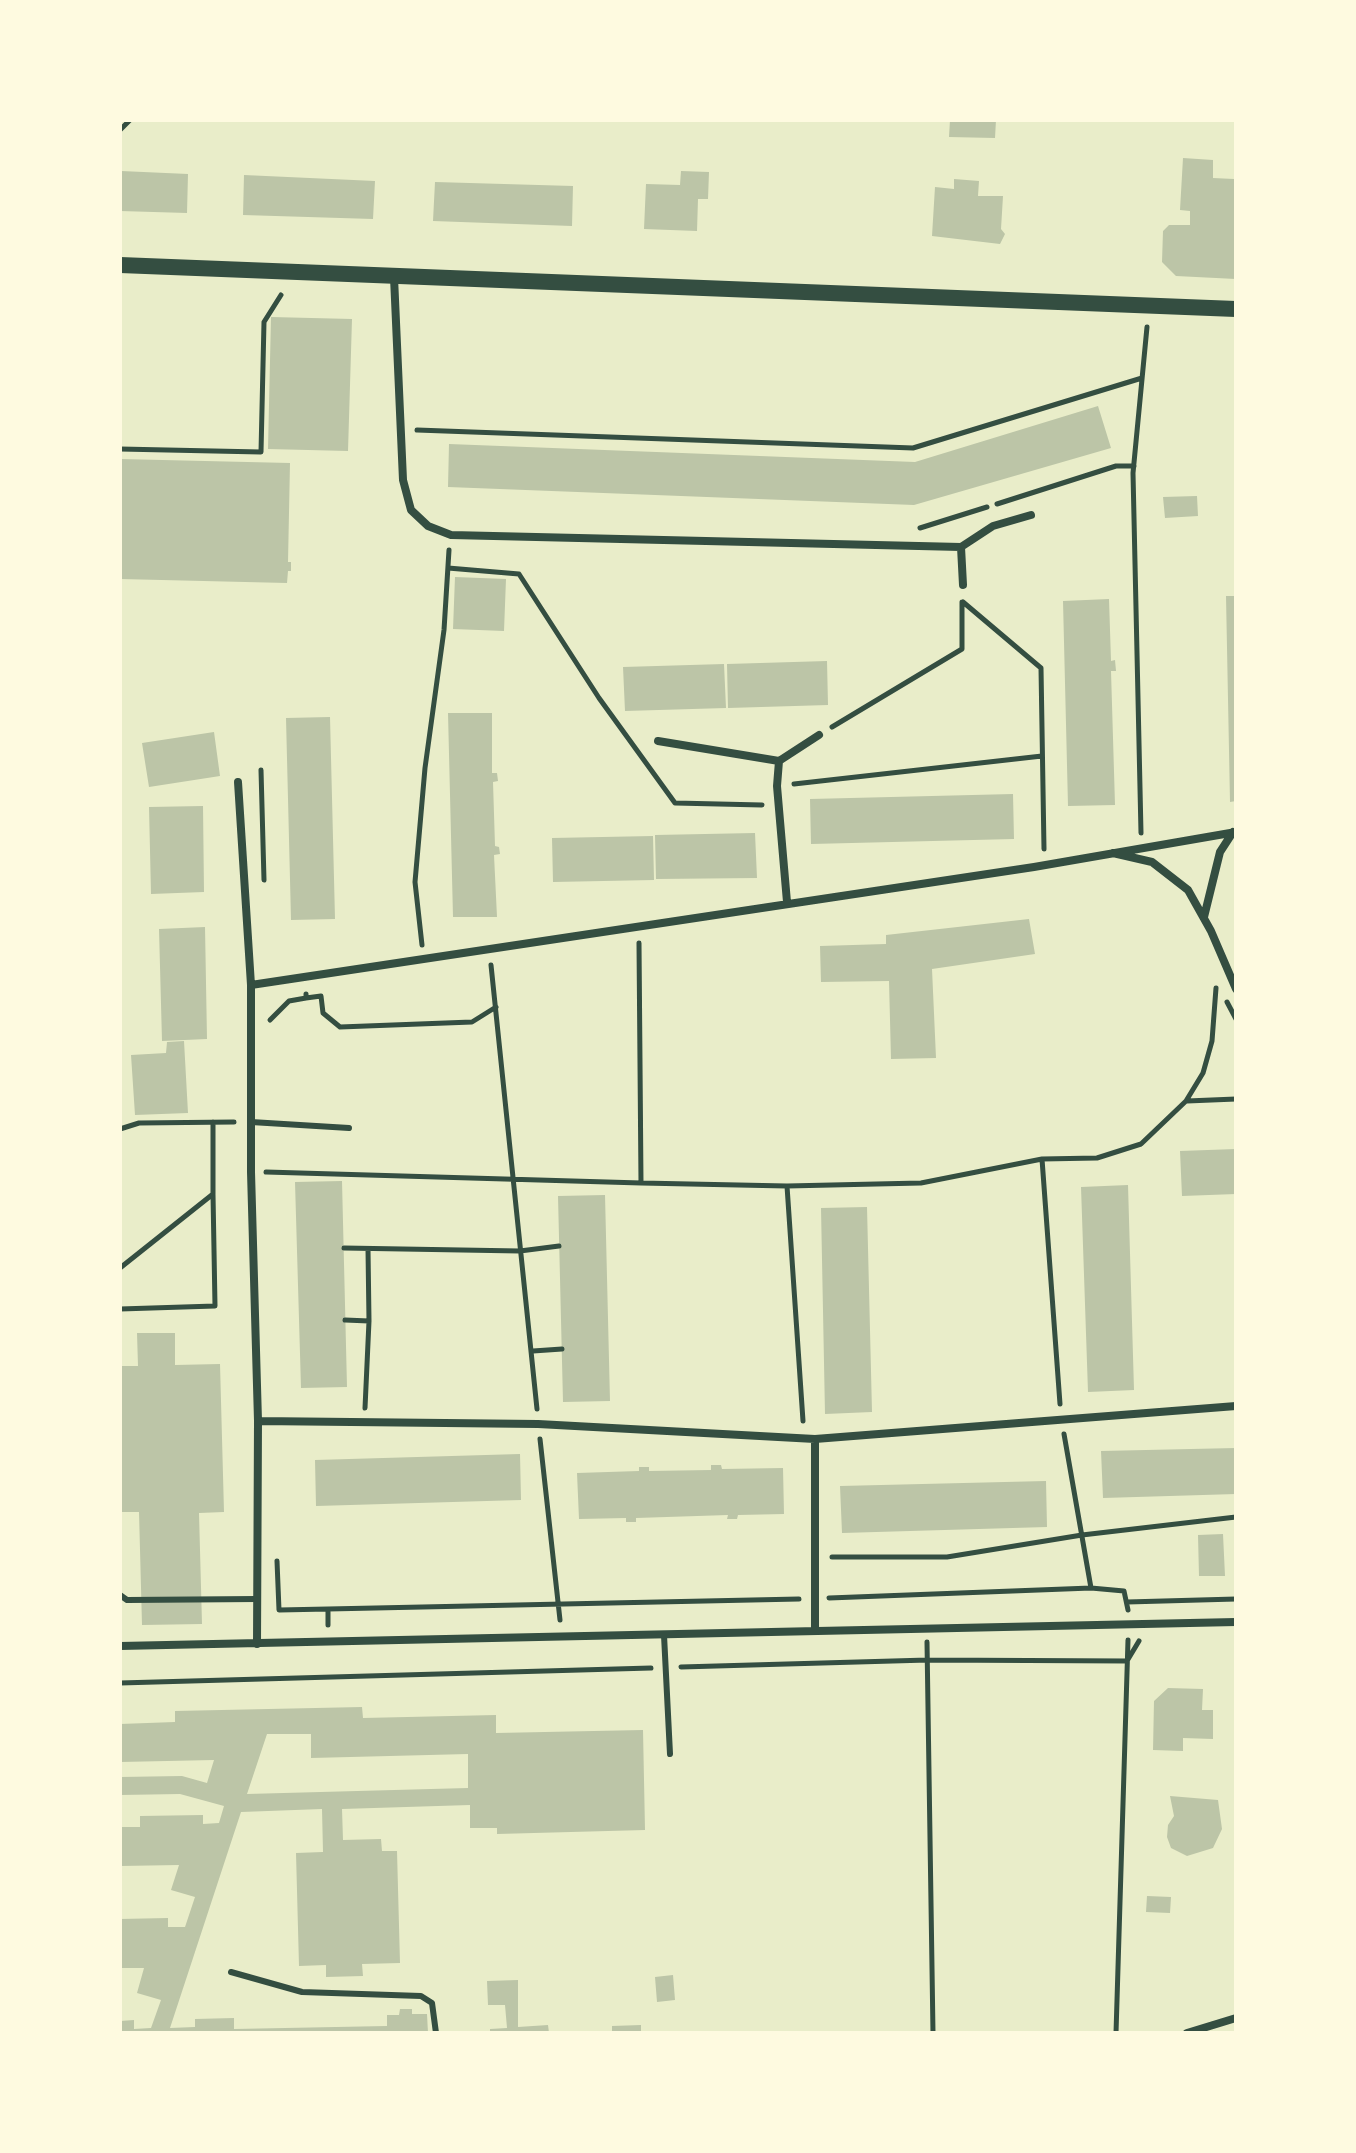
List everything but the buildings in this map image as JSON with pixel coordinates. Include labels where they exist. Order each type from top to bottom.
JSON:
[{"type":"main road","points":[[120,265],[1236,309]]},
{"type":"street","points":[[394,276],[403,480],[411,510],[428,526],[451,535],[961,547],[993,526],[1031,515]]},
{"type":"street","points":[[961,547],[963,585]]},
{"type":"street","points":[[658,741],[779,761],[819,735]]},
{"type":"street","points":[[779,761],[777,786],[787,902]]},
{"type":"street","points":[[238,782],[251,985],[251,1172],[258,1421],[257,1644]]},
{"type":"street","points":[[251,985],[1034,867],[1108,851],[1234,832]]},
{"type":"street","points":[[1204,917],[1220,852],[1234,832]]},
{"type":"street","points":[[1108,851],[1152,862],[1188,890],[1204,917],[1236,989]]},
{"type":"street","points":[[258,1421],[538,1424],[815,1439],[1236,1406]]},
{"type":"street","points":[[815,1439],[815,1631]]},
{"type":"street","points":[[120,1646],[1236,1622]]},
{"type":"street","points":[[1187,2033],[1236,2018]]},
{"type":"lane","points":[[251,1122],[349,1128]]},
{"type":"lane","points":[[120,1595],[127,1600],[257,1599]]},
{"type":"lane","points":[[664,1635],[670,1754]]},
{"type":"lane","points":[[231,1972],[302,1992],[421,1996],[432,2003],[436,2033]]},
{"type":"path","points":[[120,130],[130,120]]},
{"type":"path","points":[[120,449],[261,452],[264,322],[281,295]]},
{"type":"path","points":[[1141,836],[1134,466],[1147,327]]},
{"type":"path","points":[[417,430],[913,448],[1142,378]]},
{"type":"path","points":[[416,416],[419,445]]},
{"type":"path","points":[[911,531],[1116,466],[1134,466]]},
{"type":"path","points":[[424,958],[415,882],[451,535]]},
{"type":"path","points":[[448,568],[519,574],[608,710],[675,803],[779,806]]},
{"type":"path","points":[[819,735],[962,649],[963,585]]},
{"type":"path","points":[[962,601],[1041,668],[1044,849]]},
{"type":"path","points":[[777,786],[1042,756]]},
{"type":"path","points":[[261,770],[264,884]]},
{"type":"path","points":[[1127,838],[1154,835]]},
{"type":"path","points":[[1031,851],[1058,847]]},
{"type":"path","points":[[638,925],[641,1183]]},
{"type":"path","points":[[407,949],[437,944]]},
{"type":"path","points":[[489,948],[513,1179]]},
{"type":"path","points":[[302,977],[306,998]]},
{"type":"path","points":[[251,1172],[787,1186],[921,1183],[1042,1159],[1097,1158],[1141,1144],[1186,1101],[1203,1073],[1212,1041],[1216,982]]},
{"type":"path","points":[[267,1029],[271,1016],[289,1001],[321,996],[323,1013],[340,1027],[472,1022],[496,1007]]},
{"type":"path","points":[[1186,1101],[1236,1099]]},
{"type":"path","points":[[120,1309],[215,1306],[213,1122]]},
{"type":"path","points":[[120,1129],[139,1123],[251,1122]]},
{"type":"path","points":[[1042,1159],[1061,1421],[1091,1588]]},
{"type":"path","points":[[265,1160],[266,1188]]},
{"type":"path","points":[[787,1186],[804,1438]]},
{"type":"path","points":[[120,1268],[213,1194]]},
{"type":"path","points":[[344,1248],[520,1251],[559,1246]]},
{"type":"path","points":[[364,1422],[369,1321],[368,1249]]},
{"type":"path","points":[[345,1320],[369,1321]]},
{"type":"path","points":[[533,1351],[562,1349]]},
{"type":"path","points":[[824,1557],[947,1557],[1082,1535],[1236,1517]]},
{"type":"path","points":[[277,1550],[279,1610],[826,1598],[1091,1588],[1124,1591],[1129,1624],[1116,2033]]},
{"type":"path","points":[[825,1584],[826,1598]]},
{"type":"path","points":[[1127,1602],[1236,1599]]},
{"type":"path","points":[[328,1609],[329,1642]]},
{"type":"path","points":[[927,1629],[933,2033]]}]
